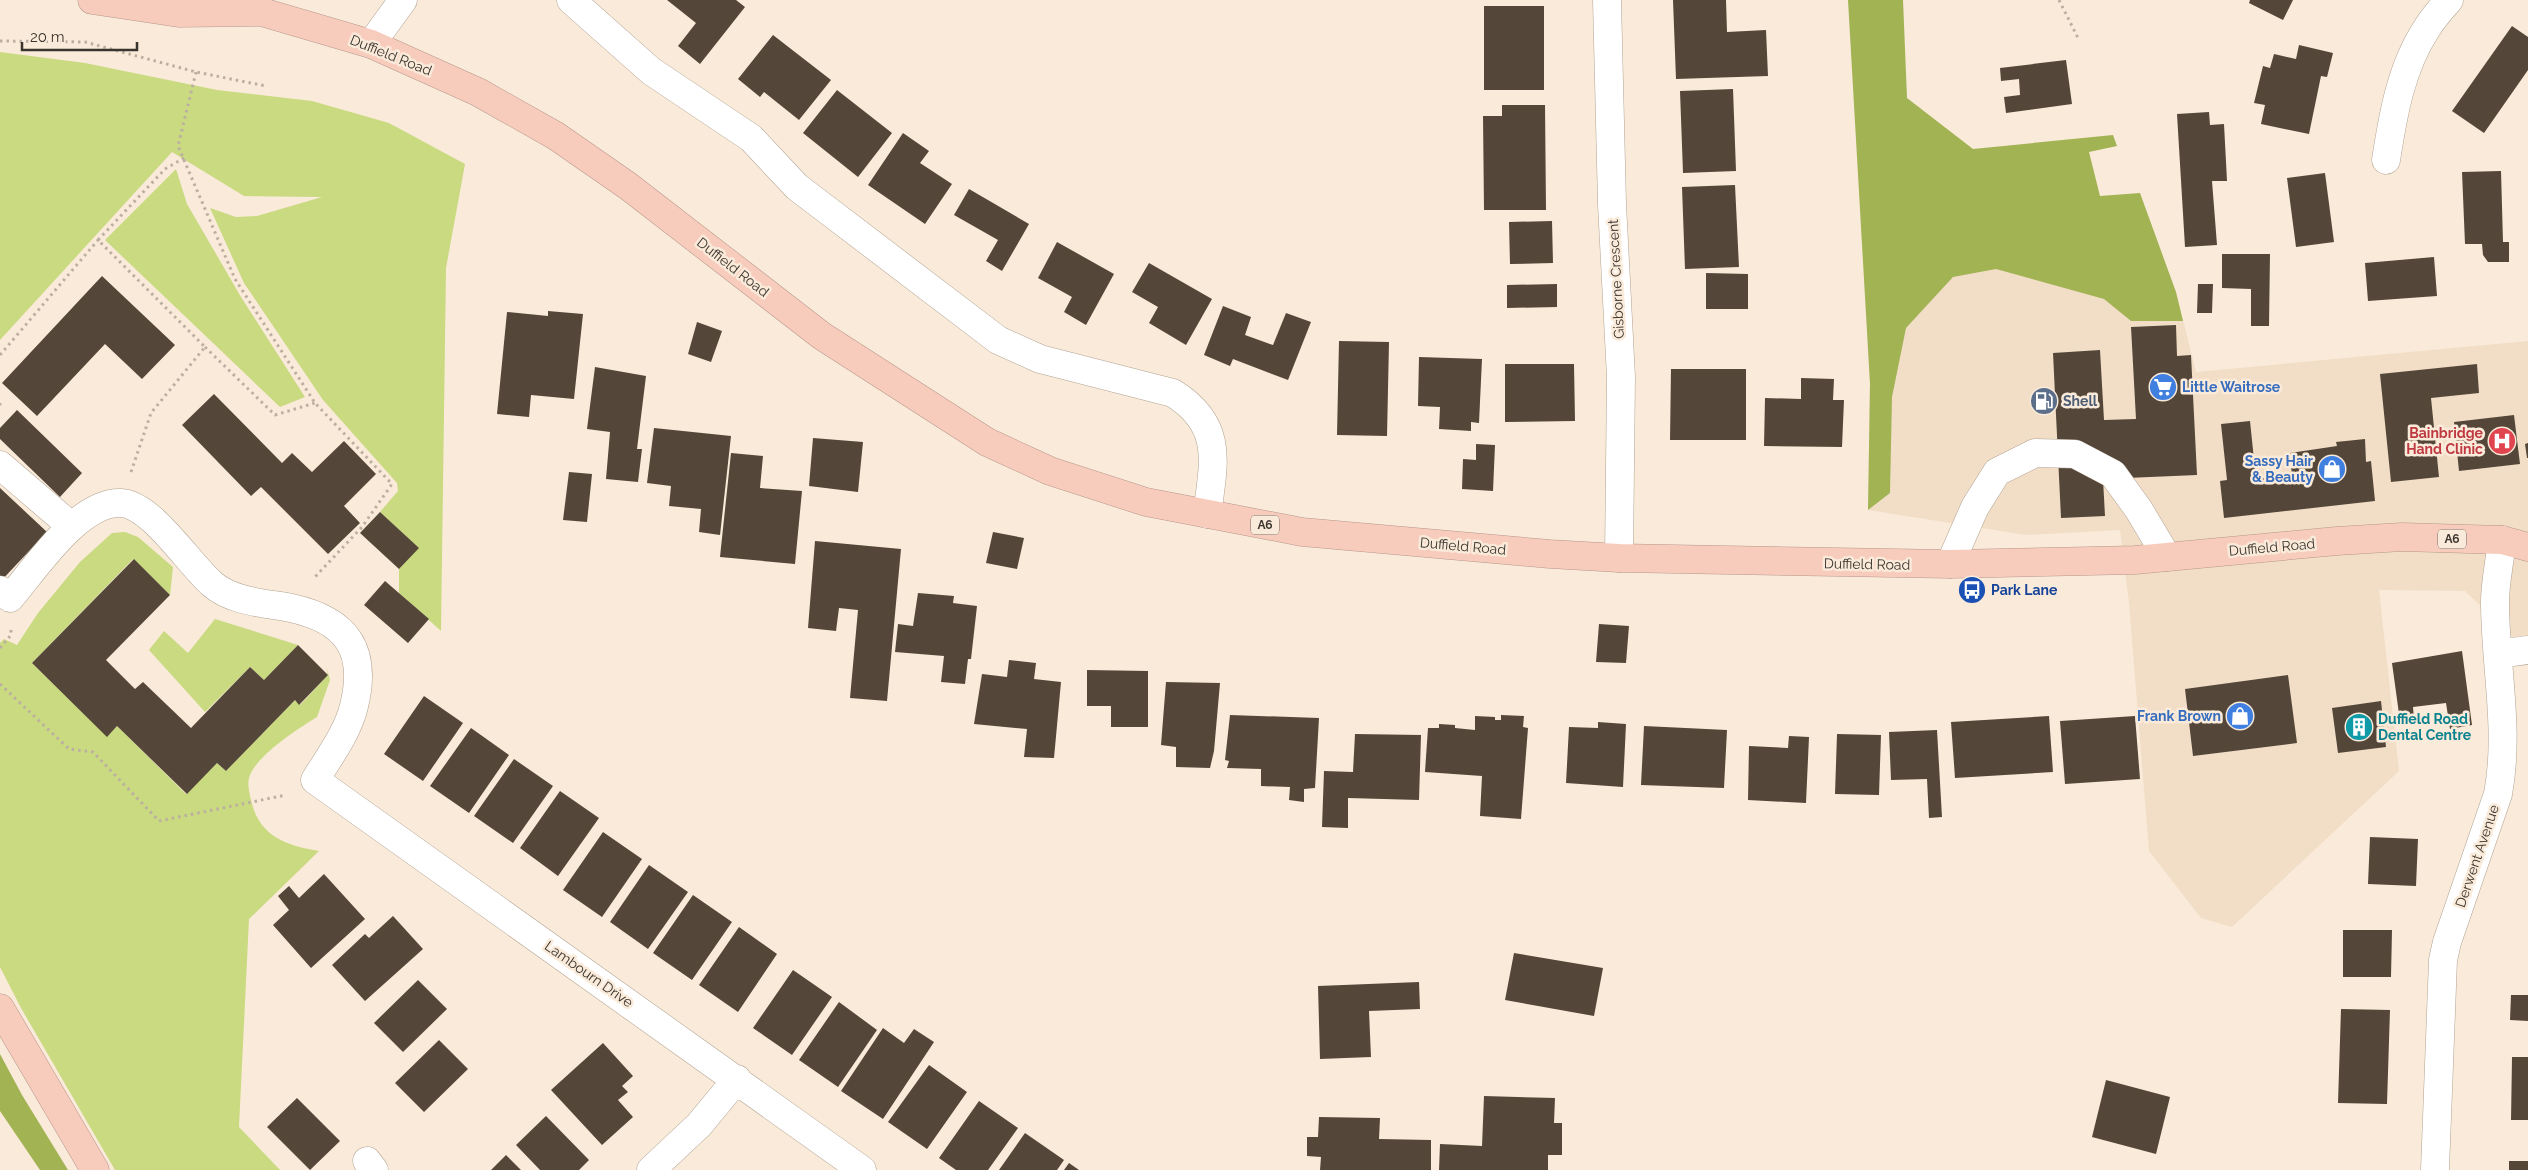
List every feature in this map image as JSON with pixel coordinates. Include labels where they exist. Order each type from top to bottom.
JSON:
[{"type":"highway","name":"Duffield Road","points":[[92,0],[179,13],[262,12]]},
{"type":"highway","name":"Duffield Road","points":[[235,0],[262,12],[371,44],[478,92],[556,136],[628,186],[822,336],[987,442],[1050,471],[1146,502],[1302,532],[1550,554],[1619,558],[1950,564],[2134,560],[2402,537],[2502,540],[2528,547]]},
{"type":"highway","points":[[0,1008],[95,1170]]},
{"type":"street","points":[[371,44],[403,0]]},
{"type":"street","points":[[571,0],[651,71],[751,138],[797,187],[998,340],[1040,359],[1173,393],[1191,404],[1203,419],[1211,435],[1212,478],[1207,514]]},
{"type":"street","name":"Gisborne Crescent","points":[[1607,0],[1612,204],[1621,377],[1619,558]]},
{"type":"street","points":[[2386,160],[2394,111],[2409,62],[2427,28],[2448,0]]},
{"type":"street","points":[[1950,564],[1975,507],[1997,472],[2035,453],[2075,454],[2113,474],[2139,510],[2167,557]]},
{"type":"street","points":[[0,466],[71,526]]},
{"type":"street","points":[[0,590],[10,598],[71,526],[97,507],[121,502],[144,511],[213,585],[234,597],[309,612],[330,621],[344,634],[353,648],[357,667],[354,707],[343,732],[316,780]]},
{"type":"street","name":"Derwent Avenue","points":[[2435,1170],[2443,960],[2447,942],[2498,794],[2503,768],[2495,601],[2502,540]]},
{"type":"street","points":[[2498,654],[2528,650]]},
{"type":"street","name":"Lambourn Drive","points":[[316,780],[862,1170]]},
{"type":"street","points":[[651,1170],[699,1126],[737,1080]]},
{"type":"path","points":[[2058,0],[2078,38]]},
{"type":"path","points":[[0,40],[86,42],[196,72],[266,86]]},
{"type":"path","points":[[196,72],[178,146],[235,279],[316,403],[392,484],[362,527],[287,608]]},
{"type":"path","points":[[0,356],[98,240],[165,168],[184,158]]},
{"type":"path","points":[[98,240],[275,415],[316,403]]},
{"type":"path","points":[[121,502],[151,413],[205,346]]},
{"type":"path","points":[[0,403],[0,408]]},
{"type":"path","points":[[0,684],[69,749],[93,752],[158,821],[289,794],[316,780]]},
{"type":"shaded area","points":[[1969,259],[2123,295],[2176,292],[2196,372],[2528,341],[2528,652],[2465,591],[2379,590],[2399,771],[2232,927],[2201,918],[2149,851],[2129,603],[2120,530],[2026,535],[1868,510],[1870,384],[1888,321]]},
{"type":"green space","points":[[1848,0],[1903,0],[1907,98],[1973,149],[2113,135],[2117,146],[2089,152],[2100,196],[2140,193],[2176,292],[2183,321],[2131,321],[2104,299],[1996,269],[1953,277],[1906,328],[1892,397],[1890,493],[1868,510],[1870,384]]},
{"type":"green space","points":[[0,52],[85,63],[217,90],[312,101],[389,123],[465,164],[446,268],[441,631],[399,593],[399,569],[418,548],[380,512],[398,491],[397,483],[323,400],[244,283],[210,208],[236,217],[257,216],[322,197],[244,196],[172,152],[0,340]]},
{"type":"green space","points":[[176,169],[187,204],[241,297],[305,397],[280,407],[105,240]]},
{"type":"green space","points":[[125,532],[138,537],[173,567],[170,595],[133,559],[32,663],[107,736],[117,726],[186,794],[217,763],[226,771],[295,700],[300,705],[328,675],[326,665],[330,680],[317,717],[289,735],[268,752],[253,770],[248,781],[256,816],[269,832],[287,843],[319,851],[249,919],[239,1127],[280,1170],[115,1170],[21,1008],[0,967],[0,643],[4,639],[17,645],[38,613],[80,562],[112,533]]},
{"type":"green space","points":[[215,619],[298,645],[264,680],[250,667],[205,712],[149,650],[164,631],[188,653]]},
{"type":"green space","points":[[0,1054],[22,1095],[68,1170],[40,1170],[0,1111]]},
{"type":"building","points":[[667,0],[736,0],[745,7],[700,64],[678,46],[696,23]]},
{"type":"building","points":[[1673,0],[1726,0],[1727,32],[1766,30],[1768,76],[1676,79]]},
{"type":"building","points":[[2250,0],[2293,0],[2283,20],[2249,3]]},
{"type":"building","points":[[1484,6],[1544,6],[1544,90],[1484,90]]},
{"type":"building","points":[[2512,26],[2528,37],[2528,70],[2484,133],[2452,111]]},
{"type":"building","points":[[773,35],[831,80],[799,120],[764,92],[760,97],[738,79]]},
{"type":"building","points":[[2299,45],[2333,53],[2327,77],[2321,76],[2309,134],[2261,124],[2265,105],[2254,103],[2263,66],[2270,68],[2274,54],[2296,59]]},
{"type":"building","points":[[2066,60],[2072,104],[2006,113],[2004,97],[2020,95],[2019,79],[2001,81],[2000,68]]},
{"type":"building","points":[[1733,89],[1736,171],[1683,173],[1680,91]]},
{"type":"building","points":[[837,90],[892,133],[858,177],[803,133]]},
{"type":"building","points":[[1502,105],[1545,105],[1546,210],[1484,210],[1483,116],[1502,116]]},
{"type":"building","points":[[2209,112],[2210,125],[2224,124],[2227,181],[2212,181],[2217,245],[2185,247],[2177,114]]},
{"type":"building","points":[[903,133],[929,151],[920,163],[952,184],[925,224],[868,185]]},
{"type":"building","points":[[2501,171],[2503,242],[2509,242],[2509,262],[2488,262],[2483,255],[2482,244],[2465,244],[2462,172]]},
{"type":"building","points":[[2325,173],[2334,242],[2296,247],[2287,178]]},
{"type":"building","points":[[1735,185],[1739,267],[1685,269],[1682,187]]},
{"type":"building","points":[[969,189],[1029,224],[1002,271],[986,261],[998,240],[954,215]]},
{"type":"building","points":[[1552,221],[1553,263],[1510,264],[1509,222]]},
{"type":"building","points":[[1057,242],[1114,274],[1086,325],[1064,312],[1072,297],[1038,278]]},
{"type":"building","points":[[2222,254],[2270,254],[2269,326],[2251,326],[2251,289],[2222,288]]},
{"type":"building","points":[[2434,257],[2437,296],[2368,301],[2365,263]]},
{"type":"building","points":[[1149,263],[1212,299],[1186,345],[1149,323],[1158,307],[1132,292]]},
{"type":"building","points":[[1706,273],[1748,274],[1748,309],[1706,309]]},
{"type":"building","points":[[102,276],[175,345],[142,379],[105,344],[37,416],[2,383]]},
{"type":"building","points":[[1557,284],[1557,307],[1507,308],[1507,285]]},
{"type":"building","points":[[2198,284],[2213,284],[2212,313],[2197,313]]},
{"type":"building","points":[[1223,306],[1251,317],[1245,335],[1273,345],[1286,313],[1311,322],[1288,380],[1233,359],[1230,366],[1204,355]]},
{"type":"building","points":[[548,311],[583,314],[574,399],[531,395],[529,417],[497,414],[507,312],[548,316]]},
{"type":"building","points":[[697,322],[722,331],[711,362],[688,354]]},
{"type":"building","points":[[2176,325],[2177,356],[2191,355],[2197,475],[2103,479],[2105,516],[2061,518],[2053,353],[2100,350],[2104,420],[2136,419],[2131,327]]},
{"type":"building","points":[[1339,341],[1389,342],[1387,436],[1337,435]]},
{"type":"building","points":[[1419,357],[1482,359],[1479,423],[1471,422],[1471,431],[1439,429],[1440,407],[1418,406]]},
{"type":"building","points":[[1505,364],[1574,364],[1575,421],[1505,422]]},
{"type":"building","points":[[2477,364],[2479,393],[2431,398],[2439,477],[2391,482],[2380,374]]},
{"type":"building","points":[[595,367],[646,376],[637,449],[642,449],[638,482],[606,479],[610,432],[587,429]]},
{"type":"building","points":[[1671,369],[1746,369],[1746,440],[1670,440]]},
{"type":"building","points":[[1801,378],[1834,379],[1833,400],[1844,400],[1842,447],[1764,446],[1765,398],[1801,399]]},
{"type":"building","points":[[214,394],[282,463],[292,453],[312,472],[344,441],[376,474],[344,506],[360,523],[328,554],[261,487],[251,496],[182,425]]},
{"type":"building","points":[[17,410],[82,473],[60,497],[0,439],[0,428]]},
{"type":"building","points":[[2514,415],[2520,464],[2459,471],[2454,422]]},
{"type":"building","points":[[2250,421],[2256,479],[2292,476],[2290,453],[2337,446],[2336,442],[2365,439],[2366,462],[2371,461],[2375,501],[2224,518],[2220,481],[2227,480],[2221,424]]},
{"type":"building","points":[[654,428],[731,436],[720,535],[699,532],[701,509],[669,506],[671,486],[647,483]]},
{"type":"building","points":[[813,438],[863,442],[858,492],[809,486]]},
{"type":"building","points":[[2528,443],[2528,458],[2527,458],[2525,444]]},
{"type":"building","points":[[1476,444],[1495,445],[1493,491],[1462,489],[1463,459],[1476,460]]},
{"type":"building","points":[[731,453],[763,456],[760,488],[802,491],[795,564],[720,557]]},
{"type":"building","points":[[569,472],[592,474],[587,522],[563,520]]},
{"type":"building","points":[[0,488],[47,532],[0,582]]},
{"type":"building","points":[[380,512],[419,548],[399,569],[360,533]]},
{"type":"building","points":[[993,532],[1024,538],[1017,569],[986,563]]},
{"type":"building","points":[[815,541],[901,549],[887,701],[850,698],[858,610],[839,608],[836,631],[808,628]]},
{"type":"building","points":[[134,559],[170,595],[106,660],[135,689],[143,682],[191,728],[250,667],[264,680],[298,645],[328,675],[299,705],[295,700],[226,771],[217,763],[187,794],[117,726],[107,737],[32,663]]},
{"type":"building","points":[[385,581],[429,619],[408,643],[364,605]]},
{"type":"building","points":[[918,593],[954,596],[953,603],[977,606],[971,659],[968,659],[965,684],[941,682],[944,656],[895,652],[898,624],[913,626]]},
{"type":"building","points":[[1599,624],[1629,626],[1626,663],[1596,662]]},
{"type":"building","points":[[2462,651],[2472,725],[2450,729],[2446,703],[2413,707],[2414,719],[2400,721],[2392,663]]},
{"type":"building","points":[[1009,660],[1036,663],[1034,679],[1061,682],[1054,758],[1024,757],[1027,729],[974,724],[982,674],[1007,677]]},
{"type":"building","points":[[1087,670],[1148,671],[1148,727],[1111,727],[1111,706],[1087,706]]},
{"type":"building","name":"Frank Brown","points":[[2288,675],[2297,743],[2193,756],[2185,689]]},
{"type":"building","points":[[1166,682],[1220,683],[1214,751],[1210,768],[1176,767],[1176,747],[1161,745]]},
{"type":"building","points":[[424,696],[463,723],[423,781],[384,754]]},
{"type":"building","name":"Duffield Road Dental Centre","points":[[2381,701],[2386,747],[2338,753],[2332,708]]},
{"type":"building","points":[[1230,715],[1319,718],[1315,788],[1304,789],[1304,802],[1289,800],[1290,787],[1261,786],[1261,769],[1227,768],[1229,761],[1225,760]]},
{"type":"building","points":[[1501,715],[1524,716],[1523,727],[1528,728],[1521,819],[1480,816],[1482,776],[1425,772],[1428,728],[1439,728],[1439,724],[1455,725],[1455,728],[1475,730],[1475,716],[1495,717],[1495,720],[1501,720]]},
{"type":"building","points":[[2049,716],[2053,772],[1955,778],[1951,722]]},
{"type":"building","points":[[2135,716],[2140,779],[2065,784],[2060,721]]},
{"type":"building","points":[[1598,722],[1626,724],[1623,787],[1566,783],[1569,727],[1598,728]]},
{"type":"building","points":[[1644,726],[1727,730],[1724,788],[1641,785]]},
{"type":"building","points":[[471,728],[509,755],[469,813],[430,786]]},
{"type":"building","points":[[1937,730],[1942,817],[1929,818],[1927,779],[1891,780],[1889,732]]},
{"type":"building","points":[[1355,734],[1421,735],[1419,800],[1348,798],[1348,828],[1322,827],[1324,771],[1353,772]]},
{"type":"building","points":[[1837,734],[1881,735],[1879,795],[1835,794]]},
{"type":"building","points":[[1789,736],[1809,737],[1806,803],[1748,800],[1749,746],[1788,748]]},
{"type":"building","points":[[514,759],[553,786],[513,843],[474,816]]},
{"type":"building","points":[[560,791],[599,818],[558,876],[520,848]]},
{"type":"building","points":[[603,832],[642,859],[602,917],[563,890]]},
{"type":"building","points":[[2370,837],[2418,839],[2416,886],[2368,884]]},
{"type":"building","points":[[649,865],[688,892],[648,949],[610,922]]},
{"type":"building","points":[[324,874],[365,919],[311,968],[273,925],[289,910],[278,896],[289,886],[299,898]]},
{"type":"building","points":[[693,895],[732,922],[692,980],[653,953]]},
{"type":"building","points":[[393,916],[423,949],[365,1001],[332,965],[365,934],[369,938]]},
{"type":"building","points":[[739,927],[777,954],[738,1012],[699,985]]},
{"type":"building","points":[[2343,930],[2392,930],[2391,977],[2343,977]]},
{"type":"building","points":[[1514,953],[1603,968],[1594,1016],[1505,1000]]},
{"type":"building","points":[[793,970],[832,997],[792,1055],[753,1028]]},
{"type":"building","points":[[418,980],[447,1009],[403,1052],[374,1023]]},
{"type":"building","points":[[1419,982],[1420,1009],[1369,1011],[1371,1057],[1320,1059],[1318,986]]},
{"type":"building","points":[[2511,995],[2528,995],[2528,1021],[2510,1020]]},
{"type":"building","points":[[839,1002],[877,1030],[838,1087],[799,1060]]},
{"type":"building","points":[[2341,1009],[2390,1010],[2387,1104],[2338,1103]]},
{"type":"building","points":[[883,1028],[904,1043],[914,1029],[934,1042],[883,1119],[841,1091]]},
{"type":"building","points":[[439,1040],[468,1069],[424,1112],[395,1083]]},
{"type":"building","points":[[603,1043],[633,1076],[622,1086],[628,1092],[618,1100],[633,1117],[602,1145],[551,1090]]},
{"type":"building","points":[[2512,1057],[2528,1057],[2528,1120],[2511,1120]]},
{"type":"building","points":[[929,1065],[967,1092],[927,1149],[888,1122]]},
{"type":"building","points":[[2106,1080],[2170,1097],[2156,1154],[2092,1137]]},
{"type":"building","points":[[1484,1096],[1555,1098],[1554,1123],[1562,1123],[1562,1155],[1548,1155],[1548,1170],[1439,1170],[1440,1144],[1482,1146]]},
{"type":"building","points":[[297,1098],[340,1141],[310,1170],[267,1127]]},
{"type":"building","points":[[979,1101],[1018,1128],[988,1170],[956,1170],[939,1158]]},
{"type":"building","points":[[546,1116],[589,1160],[579,1170],[540,1170],[516,1145]]},
{"type":"building","points":[[1319,1117],[1380,1118],[1379,1139],[1431,1140],[1431,1170],[1320,1170],[1321,1157],[1307,1156],[1307,1137],[1318,1137]]},
{"type":"building","points":[[1025,1133],[1064,1160],[1057,1170],[999,1170]]},
{"type":"building","points":[[506,1155],[521,1170],[491,1170]]},
{"type":"building","points":[[2509,1161],[2528,1161],[2528,1170],[2509,1170]]},
{"type":"building","points":[[1069,1163],[1079,1170],[1064,1170]]},
{"type":"place","name":"Little Waitrose","points":[[2163,387]]},
{"type":"place","name":"Shell","points":[[2044,401]]},
{"type":"place","name":"Bainbridge Hand Clinic","points":[[2502,441]]},
{"type":"place","name":"Sassy Hair & Beauty","points":[[2332,469]]},
{"type":"place","name":"Park Lane","points":[[1972,590]]},
{"type":"place","name":"Frank Brown","points":[[2240,716]]},
{"type":"place","name":"Duffield Road Dental Centre","points":[[2359,727]]}]
